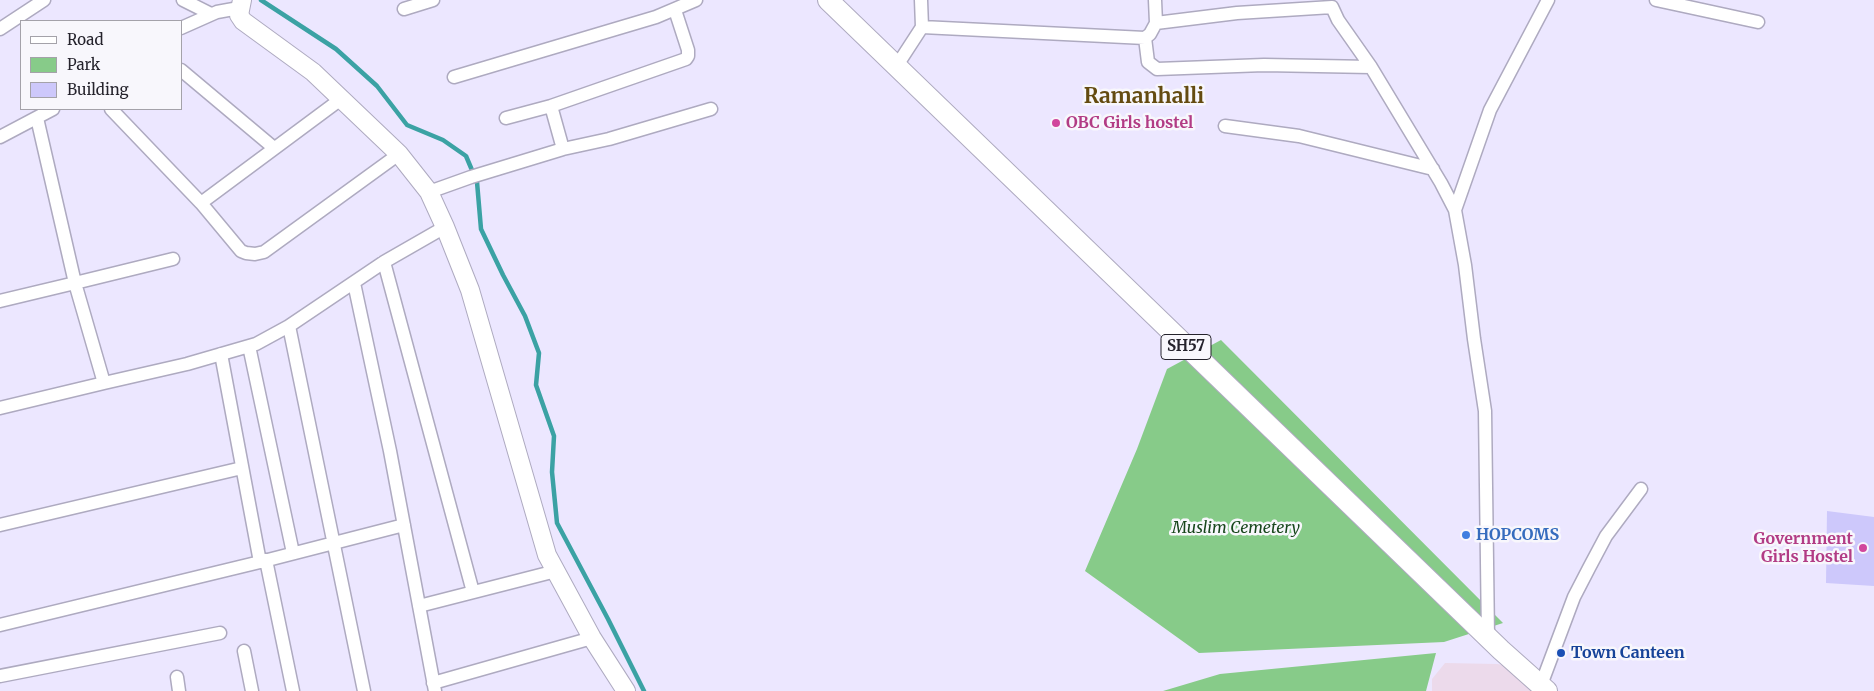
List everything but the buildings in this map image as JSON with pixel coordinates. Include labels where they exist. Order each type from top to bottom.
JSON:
[{"type":"main road","name":"SH57","points":[[828,0],[1488,637],[1544,688]]},
{"type":"street","points":[[0,29],[44,0]]},
{"type":"street","points":[[183,0],[211,14]]},
{"type":"street","points":[[404,9],[433,0]]},
{"type":"street","points":[[454,77],[675,10],[696,0]]},
{"type":"street","points":[[896,67],[922,27],[921,0]]},
{"type":"street","points":[[922,27],[1145,38],[1150,34],[1156,22],[1155,0]]},
{"type":"street","points":[[1456,210],[1490,110],[1548,0]]},
{"type":"street","points":[[1656,0],[1758,22]]},
{"type":"street","points":[[182,28],[240,2],[239,15],[243,21],[313,72],[399,154],[429,192],[470,290],[547,554],[592,638],[626,691]]},
{"type":"street","points":[[1156,22],[1237,12],[1331,4],[1338,20],[1371,67],[1456,210],[1485,411],[1488,637]]},
{"type":"street","points":[[506,118],[550,106],[686,60],[688,50],[675,10]]},
{"type":"street","points":[[1145,38],[1148,62],[1157,69],[1264,65],[1371,67]]},
{"type":"street","points":[[182,71],[274,148]]},
{"type":"street","points":[[201,203],[341,99]]},
{"type":"street","points":[[550,106],[563,149]]},
{"type":"street","points":[[0,137],[51,110]]},
{"type":"street","points":[[112,110],[201,203],[241,251],[255,254],[264,252],[399,154]]},
{"type":"street","points":[[429,192],[477,175],[563,149],[609,139],[711,110]]},
{"type":"street","points":[[37,118],[75,283],[104,382]]},
{"type":"street","points":[[1225,126],[1299,136],[1433,169]]},
{"type":"street","points":[[0,408],[187,364],[249,346],[290,326],[384,262],[445,227]]},
{"type":"street","points":[[0,301],[173,258]]},
{"type":"street","points":[[384,262],[473,592]]},
{"type":"street","points":[[354,283],[404,524],[434,687],[592,638]]},
{"type":"street","points":[[290,326],[364,691]]},
{"type":"street","points":[[249,346],[293,553]]},
{"type":"street","points":[[221,354],[242,468],[293,691]]},
{"type":"street","points":[[0,524],[242,468]]},
{"type":"street","points":[[1544,688],[1574,597],[1606,536],[1640,489]]},
{"type":"street","points":[[0,625],[263,561],[404,524]]},
{"type":"street","points":[[419,606],[556,571]]},
{"type":"street","points":[[0,676],[220,633]]},
{"type":"street","points":[[244,651],[252,691]]},
{"type":"street","points":[[177,678],[179,691]]},
{"type":"shaded area","points":[[1445,663],[1497,664],[1544,672],[1543,691],[1432,691],[1432,679]]},
{"type":"green space","name":"Muslim Cemetery","points":[[1221,340],[1503,623],[1444,642],[1199,653],[1085,571],[1137,449],[1167,369]]},
{"type":"green space","points":[[1436,653],[1426,691],[1163,691],[1220,674]]},
{"type":"waterway","points":[[261,0],[336,49],[377,86],[407,125],[443,140],[466,156],[477,182],[481,229],[525,316],[539,353],[536,385],[554,436],[552,472],[557,523],[644,691]]},
{"type":"place","name":"OBC Girls hostel","points":[[1056,123]]},
{"type":"place","name":"HOPCOMS","points":[[1466,535]]},
{"type":"place","name":"Government Girls Hostel","points":[[1863,548]]},
{"type":"place","name":"Town Canteen","points":[[1561,653]]},
{"type":"district","name":"Ramanhalli","points":[[1144,97]]}]
